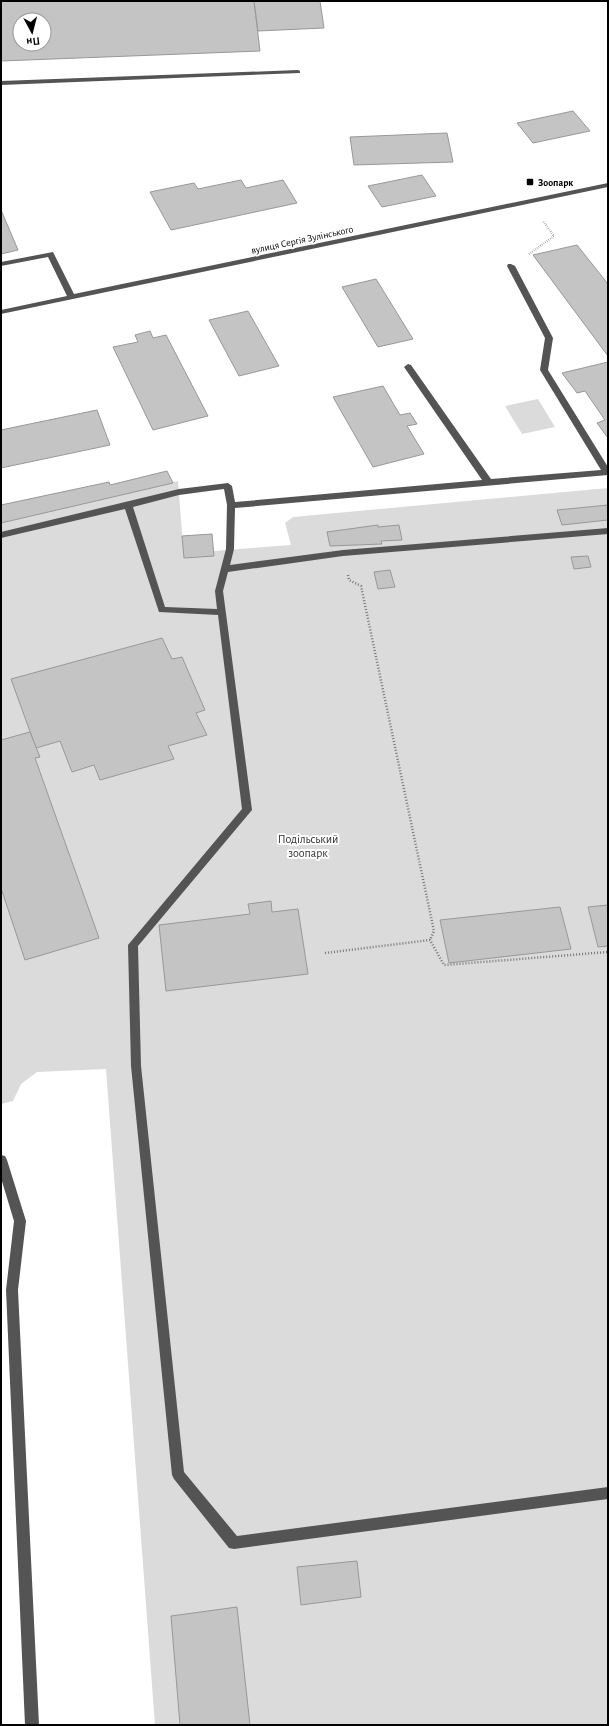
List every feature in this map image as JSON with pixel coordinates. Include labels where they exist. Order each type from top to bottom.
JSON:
[{"type":"street","points":[[1,83],[298,72]]},
{"type":"street","name":"вулиця Сергія Зулінського","points":[[1,312],[608,185]]},
{"type":"street","points":[[1,264],[50,254],[71,298]]},
{"type":"street","points":[[231,505],[608,472],[544,370],[549,338],[511,266]]},
{"type":"street","points":[[408,367],[488,482]]},
{"type":"street","points":[[1,535],[179,492],[228,486],[231,505],[230,550],[219,591],[247,810],[133,945],[136,1066],[178,1475],[234,1543],[608,1493]]},
{"type":"street","points":[[128,505],[162,610],[222,612]]},
{"type":"street","points":[[225,569],[344,553],[608,531]]},
{"type":"street","points":[[1,1160],[20,1221],[12,1290],[32,1725]]},
{"type":"path","points":[[511,266],[554,236],[542,219]]},
{"type":"path","points":[[344,553],[350,580],[361,586],[434,931],[430,940]]},
{"type":"path","points":[[430,940],[444,966],[608,952]]},
{"type":"path","points":[[325,953],[430,940]]},
{"type":"green space","points":[[538,399],[555,427],[522,434],[505,406]]},
{"type":"green space","name":"Подільський зоопарк","points":[[178,481],[184,558],[213,551],[291,545],[285,523],[293,517],[608,488],[608,1725],[155,1725],[106,1069],[37,1072],[21,1084],[13,1101],[1,1104],[1,523]]},
{"type":"building","points":[[1,1],[254,1],[260,51],[1,61]]},
{"type":"building","points":[[254,1],[320,1],[324,28],[258,31]]},
{"type":"building","points":[[573,111],[590,131],[533,143],[517,123]]},
{"type":"building","points":[[447,133],[453,162],[354,165],[350,137]]},
{"type":"building","points":[[422,175],[436,196],[382,207],[368,186]]},
{"type":"building","points":[[241,180],[246,188],[283,180],[297,203],[171,230],[150,192],[194,183],[198,189]]},
{"type":"building","points":[[1,210],[18,250],[1,254]]},
{"type":"building","points":[[577,245],[608,284],[608,356],[533,255]]},
{"type":"building","points":[[376,279],[413,339],[378,347],[342,287]]},
{"type":"building","points":[[248,311],[279,366],[239,376],[209,320]]},
{"type":"building","points":[[150,331],[153,338],[166,335],[208,416],[153,430],[113,347],[138,342],[135,335]]},
{"type":"building","points":[[608,362],[608,438],[597,423],[605,420],[585,391],[577,393],[562,373]]},
{"type":"building","points":[[383,386],[400,415],[410,413],[417,424],[407,426],[424,454],[373,467],[333,397]]},
{"type":"building","points":[[97,410],[110,445],[1,468],[1,430]]},
{"type":"building","points":[[167,471],[173,483],[1,523],[1,505],[109,482],[110,485]]},
{"type":"building","points":[[608,505],[608,520],[562,525],[557,510]]},
{"type":"building","points":[[378,525],[378,527],[399,525],[402,540],[381,541],[382,544],[330,546],[327,532]]},
{"type":"building","points":[[212,534],[214,556],[184,558],[182,536]]},
{"type":"building","points":[[588,556],[591,567],[574,569],[571,557]]},
{"type":"building","points":[[390,570],[395,587],[378,589],[374,572]]},
{"type":"building","points":[[162,638],[172,659],[182,657],[205,710],[196,713],[207,735],[168,746],[174,759],[100,780],[94,765],[72,772],[60,741],[36,748],[11,679]]},
{"type":"building","points":[[30,732],[40,757],[35,758],[99,938],[25,960],[1,888],[1,740]]},
{"type":"building","points":[[271,901],[272,912],[298,909],[308,974],[166,991],[159,925],[250,914],[248,904]]},
{"type":"building","points":[[608,905],[608,946],[598,947],[588,907]]},
{"type":"building","points":[[560,907],[571,949],[449,963],[440,920]]},
{"type":"building","points":[[357,1561],[361,1597],[301,1605],[297,1567]]},
{"type":"building","points":[[237,1607],[250,1725],[180,1725],[171,1616]]},
{"type":"place","name":"Зоопарк","points":[[530,182]]}]
